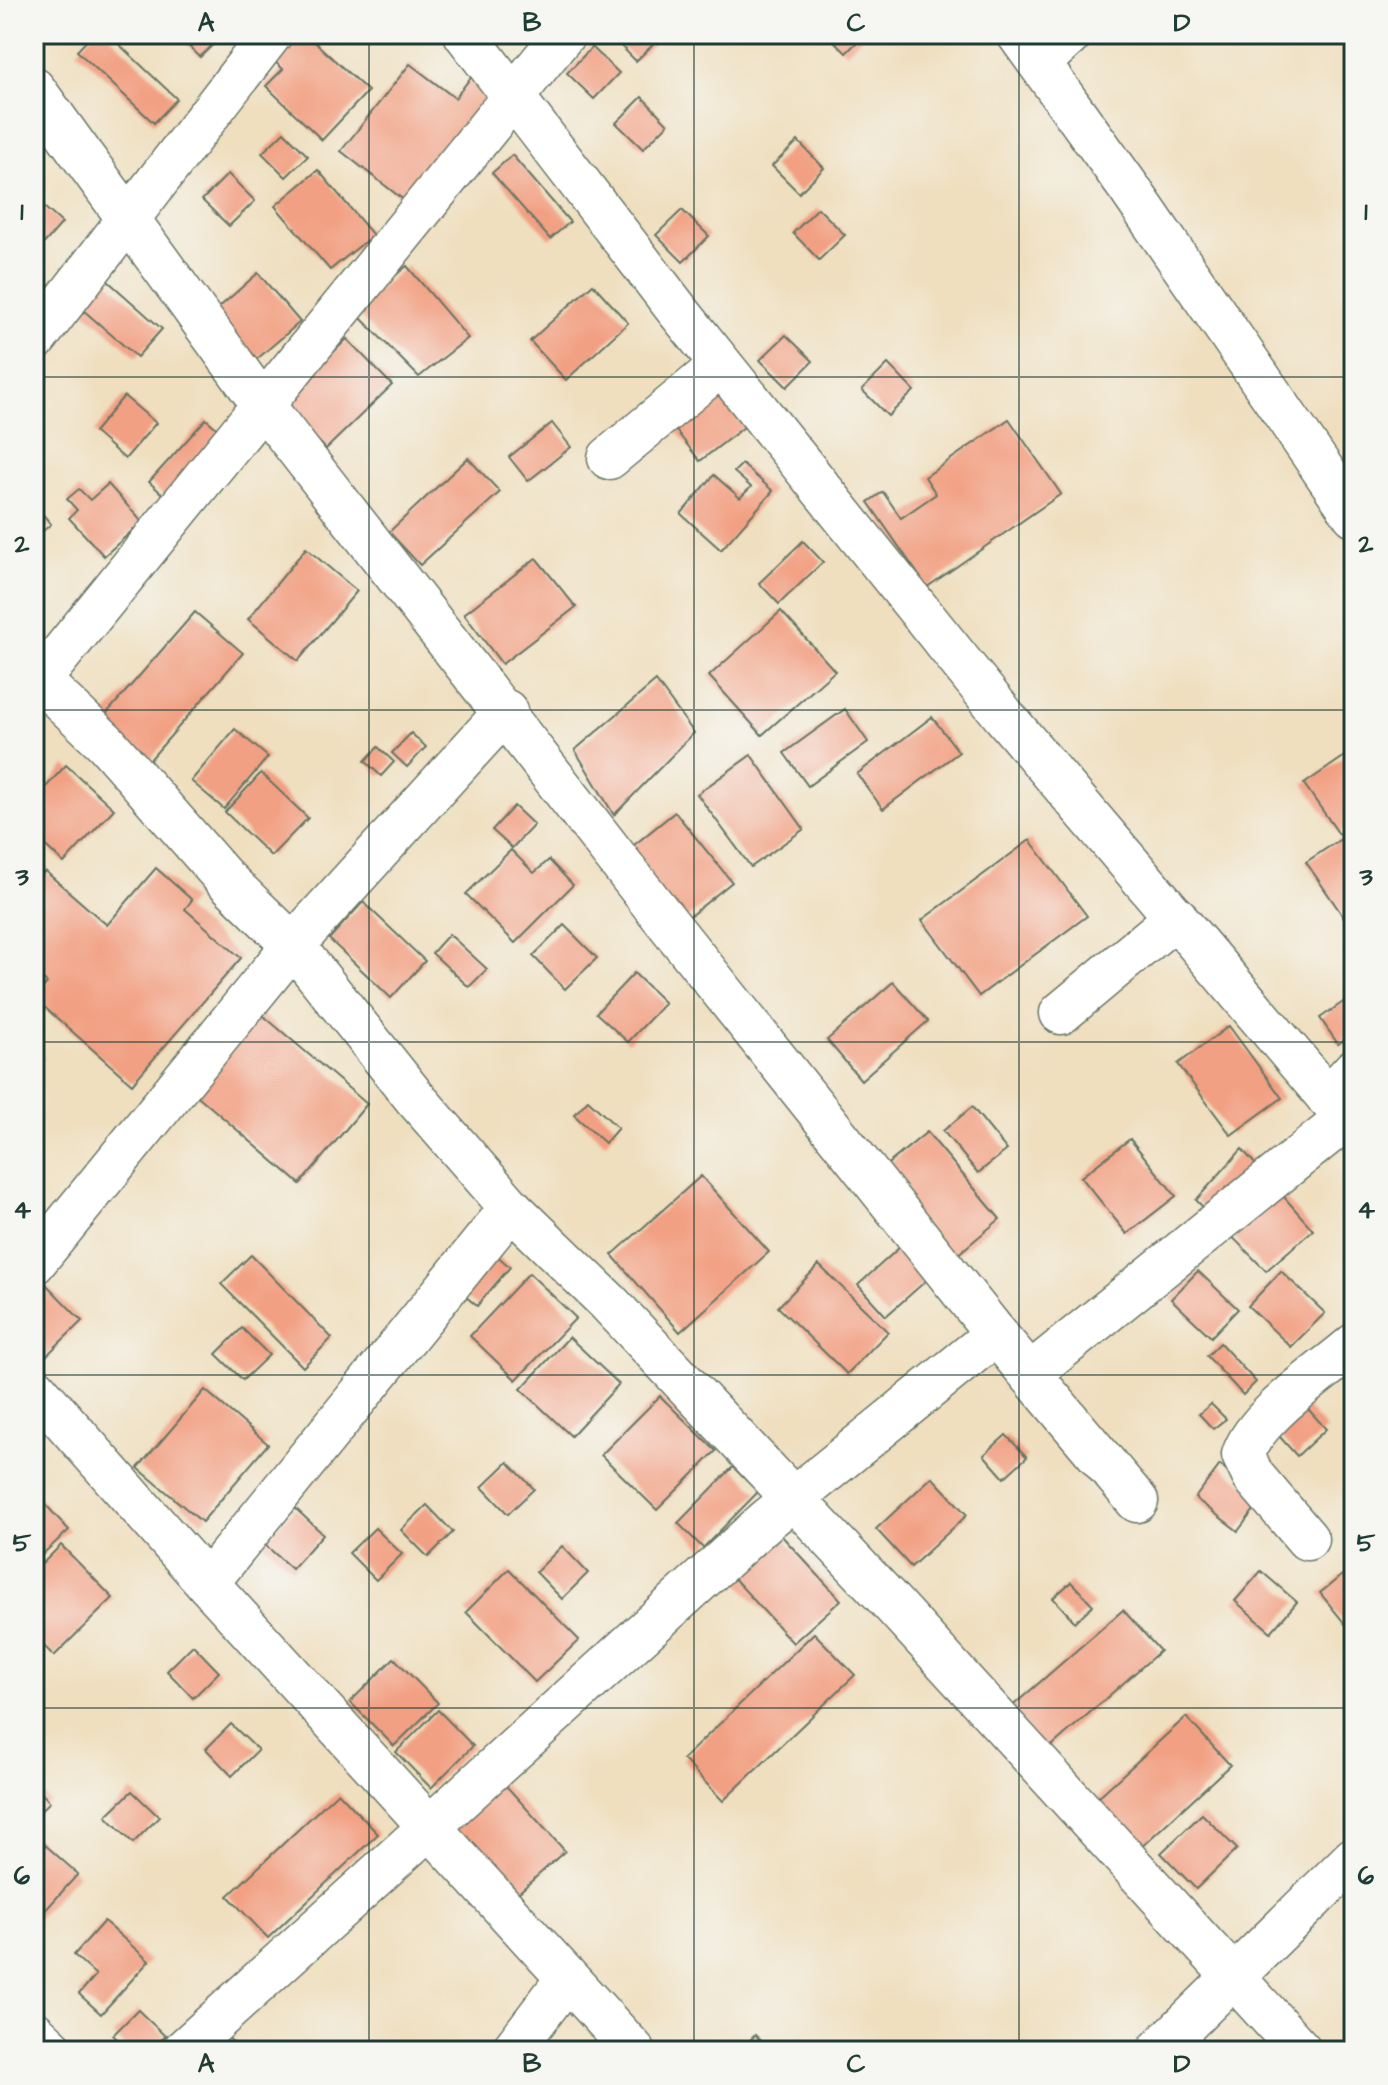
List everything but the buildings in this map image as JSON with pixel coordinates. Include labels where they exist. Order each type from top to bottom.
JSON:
[{"type":"street","points":[[34,341],[271,34]]},
{"type":"street","points":[[465,34],[721,365],[1004,716],[1176,917],[1345,1104],[1030,1374]]},
{"type":"street","points":[[564,34],[36,681],[106,743],[224,878],[293,945],[415,1098],[511,1208],[608,1302],[1234,1975],[1287,2046]]},
{"type":"street","points":[[1071,34],[1028,48],[1129,188],[1354,515]]},
{"type":"street","points":[[34,89],[263,405],[506,711],[650,901],[996,1334],[1137,1501]]},
{"type":"street","points":[[609,458],[721,365]]},
{"type":"street","points":[[34,1263],[293,945],[506,711]]},
{"type":"street","points":[[1061,1013],[1176,917]]},
{"type":"street","points":[[207,1583],[511,1208]]},
{"type":"street","points":[[183,2051],[791,1499],[996,1334]]},
{"type":"street","points":[[1307,1539],[1253,1476],[1243,1455],[1248,1438],[1265,1421],[1354,1345]]},
{"type":"street","points":[[34,1387],[207,1583],[634,2051]]},
{"type":"street","points":[[1158,2051],[1354,1858]]},
{"type":"street","points":[[512,2051],[566,1980]]},
{"type":"street","points":[[34,2032],[54,2051]]}]
